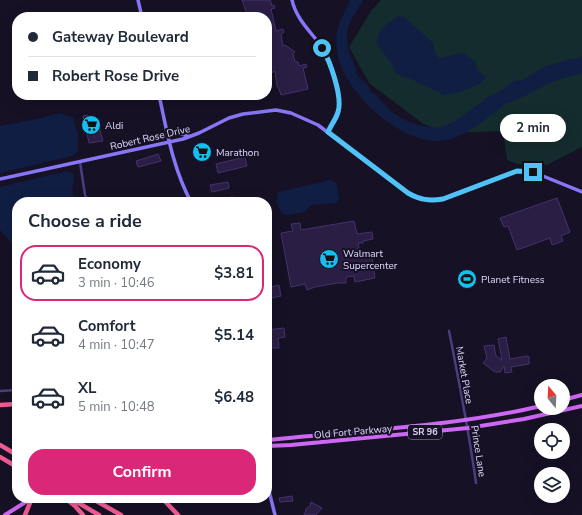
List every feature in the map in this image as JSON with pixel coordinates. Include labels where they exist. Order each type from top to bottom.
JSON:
[{"type":"highway","points":[[0,405],[12,404]]},
{"type":"highway","points":[[0,445],[12,452]]},
{"type":"highway","points":[[0,457],[12,464]]},
{"type":"highway","points":[[25,515],[30,503]]},
{"type":"highway","points":[[71,503],[83,515]]},
{"type":"highway","points":[[78,503],[98,515]]},
{"type":"highway","points":[[100,503],[121,515]]},
{"type":"highway","points":[[167,503],[178,515]]},
{"type":"main road","points":[[570,398],[582,395]]},
{"type":"main road","name":"Old Fort Parkway","points":[[272,446],[468,428],[524,419],[582,406]]},
{"type":"main road","name":"Old Fort Parkway","points":[[272,440],[466,421],[534,407]]},
{"type":"main road","points":[[4,515],[24,503]]},
{"type":"street","points":[[138,0],[141,12]]},
{"type":"street","points":[[292,0],[300,18],[329,58],[332,68],[339,108],[336,118],[328,132]]},
{"type":"street","points":[[160,100],[180,180],[188,197]]},
{"type":"street","name":"Robert Rose Drive","points":[[0,179],[170,142],[190,136],[229,118],[261,111],[276,110],[304,117],[328,132],[418,199],[431,201],[443,199],[517,171],[533,172],[582,192]]},
{"type":"street","points":[[167,130],[176,134],[190,136]]},
{"type":"street","points":[[80,161],[86,197]]},
{"type":"street","name":"Market Place","points":[[449,331],[466,421]]},
{"type":"street","points":[[0,391],[12,390]]},
{"type":"street","name":"Prince Lane","points":[[466,421],[476,483]]},
{"type":"street","points":[[272,503],[275,515]]},
{"type":"green space","points":[[381,0],[582,0],[582,147],[547,165],[517,164],[507,160],[503,131],[445,133],[422,123],[369,83],[349,47],[371,11]]},
{"type":"water","points":[[350,0],[363,0],[350,22],[347,34],[348,46],[357,70],[356,73],[368,85],[371,92],[376,95],[393,113],[416,124],[436,128],[448,125],[484,101],[484,99],[500,91],[514,81],[522,80],[544,67],[570,59],[576,59],[582,56],[582,73],[555,81],[506,104],[471,130],[455,138],[431,141],[413,136],[395,127],[378,114],[350,83],[341,67],[337,51],[336,36],[339,24]]},
{"type":"water","points":[[399,16],[404,17],[433,43],[435,53],[439,58],[463,53],[476,62],[477,70],[486,77],[480,84],[460,92],[444,95],[396,73],[392,64],[377,44],[377,39],[384,27]]},
{"type":"water","points":[[60,113],[73,118],[78,135],[78,151],[72,156],[0,173],[0,126],[38,119]]},
{"type":"water","points":[[67,171],[73,173],[74,197],[12,197],[12,243],[0,230],[0,187]]},
{"type":"water","points":[[331,180],[336,183],[339,199],[337,203],[311,205],[305,212],[286,215],[282,214],[276,202],[278,192]]},
{"type":"building","points":[[242,0],[270,0],[272,6],[274,5],[275,8],[271,9],[272,12],[246,12]]},
{"type":"building","points":[[272,13],[276,31],[283,29],[284,32],[281,35],[283,46],[285,45],[295,52],[293,54],[295,62],[298,62],[299,66],[306,64],[307,67],[303,68],[308,89],[281,95],[277,86],[275,71],[272,72]]},
{"type":"building","name":"Aldi","points":[[88,115],[89,119],[96,117],[103,141],[89,143],[83,116]]},
{"type":"building","points":[[158,154],[161,161],[138,167],[136,161]]},
{"type":"building","points":[[245,157],[247,166],[218,173],[216,164]]},
{"type":"building","points":[[228,182],[229,188],[212,192],[210,185]]},
{"type":"building","points":[[557,198],[570,232],[561,236],[563,241],[552,245],[550,238],[517,250],[508,226],[504,227],[500,218]]},
{"type":"building","name":"Walmart Supercenter","points":[[354,221],[357,234],[372,232],[373,239],[363,241],[363,243],[358,243],[360,253],[371,251],[375,278],[355,282],[354,276],[346,277],[346,283],[337,283],[307,290],[305,284],[291,287],[281,233],[293,231],[291,224],[300,223],[301,230]]},
{"type":"building","points":[[279,285],[281,296],[272,298],[272,287]]},
{"type":"building","points":[[284,328],[285,337],[278,339],[279,348],[272,348],[272,329]]},
{"type":"building","points":[[506,337],[510,359],[527,356],[529,357],[529,364],[511,367],[512,372],[505,373],[504,366],[500,372],[495,372],[483,363],[487,358],[484,346],[494,345],[496,356],[502,360],[498,339]]},
{"type":"building","points":[[292,496],[293,501],[280,502],[279,498]]},
{"type":"building","points":[[311,502],[322,508],[316,515],[304,515],[305,510],[311,505]]},
{"type":"place","name":"Aldi","points":[[91,125]]},
{"type":"place","name":"Marathon","points":[[202,152]]},
{"type":"place","name":"Walmart Supercenter","points":[[329,259]]},
{"type":"place","name":"Planet Fitness","points":[[467,279]]},
{"type":"route","points":[[322,48],[329,58],[339,102],[336,118],[328,132],[418,199],[431,201],[443,199],[517,171],[525,170],[533,172]]}]
